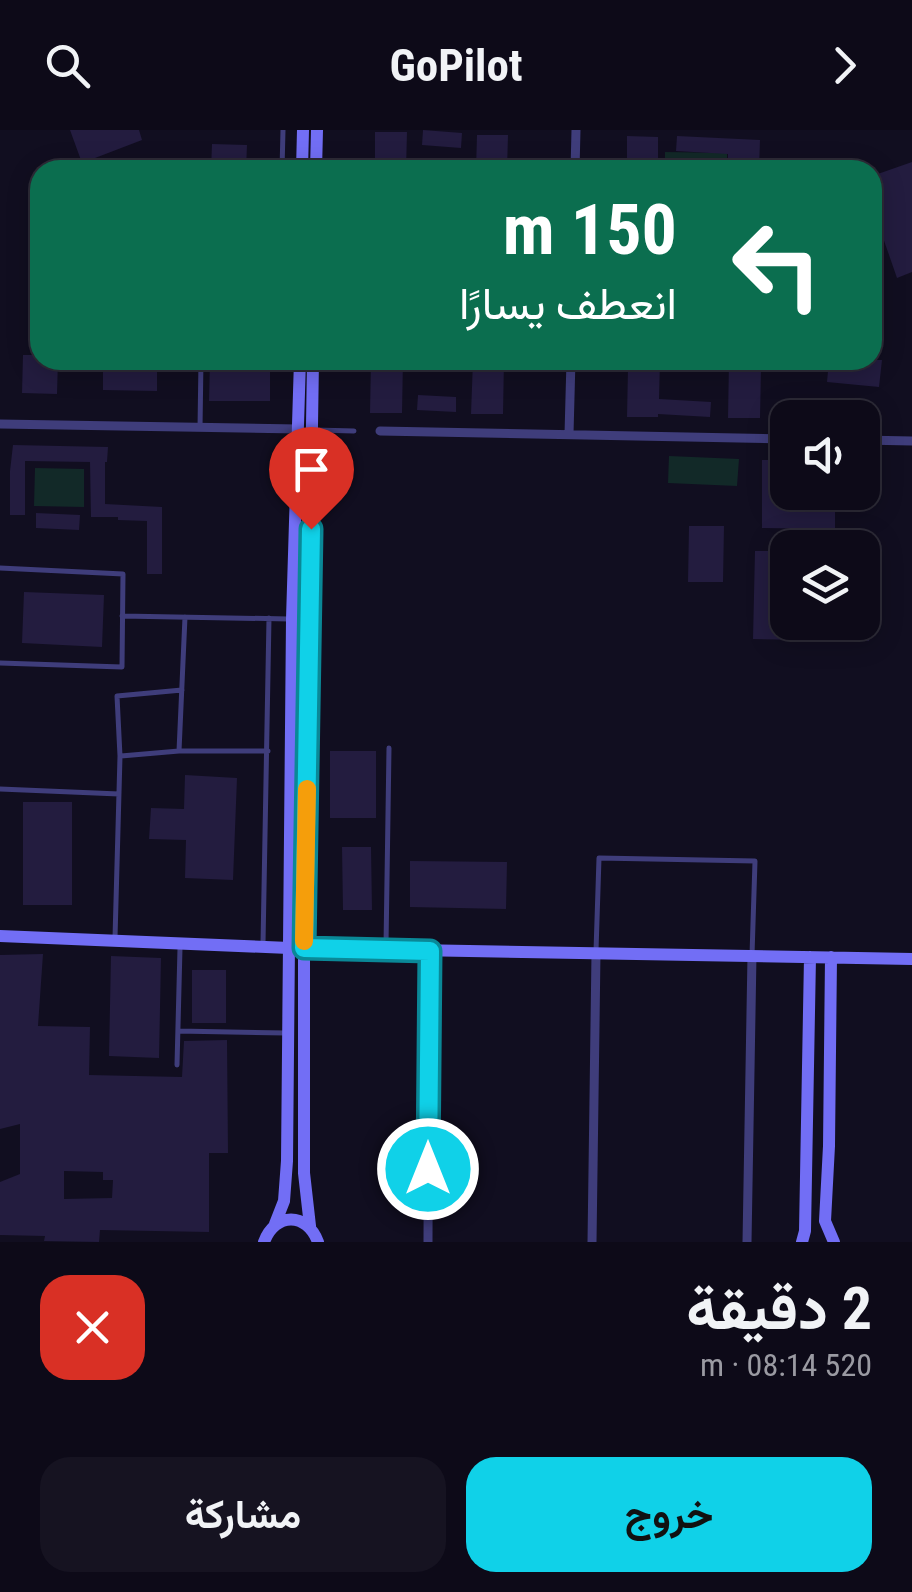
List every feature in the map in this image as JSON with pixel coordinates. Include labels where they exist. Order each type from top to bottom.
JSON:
[{"type":"street","points":[[575,160],[576,130]]},
{"type":"street","points":[[304,160],[310,135]]},
{"type":"street","points":[[310,135],[314,160]]},
{"type":"street","points":[[270,1232],[284,1201],[310,619],[301,370]]},
{"type":"street","points":[[312,370],[292,619],[304,1173],[310,1226],[318,1242]]},
{"type":"street","points":[[569,434],[571,370]]},
{"type":"street","points":[[0,424],[305,430]]},
{"type":"street","points":[[380,431],[770,439]]},
{"type":"street","points":[[880,440],[912,441]]},
{"type":"street","points":[[293,594],[310,595]]},
{"type":"street","points":[[292,619],[310,619]]},
{"type":"street","points":[[0,936],[297,948],[912,958]]},
{"type":"street","points":[[428,1242],[430,951]]},
{"type":"street","points":[[592,1242],[596,953]]},
{"type":"street","points":[[747,1242],[752,955]]},
{"type":"street","points":[[802,1242],[810,957]]},
{"type":"street","points":[[830,957],[825,1221],[834,1242]]},
{"type":"street","points":[[256,1242],[293,1219],[310,1226]]},
{"type":"lane","points":[[282,160],[283,130]]},
{"type":"lane","points":[[200,428],[201,370]]},
{"type":"lane","points":[[305,430],[354,430]]},
{"type":"lane","points":[[0,568],[123,574],[122,667],[0,663]]},
{"type":"lane","points":[[122,616],[292,619]]},
{"type":"lane","points":[[179,751],[185,617]]},
{"type":"lane","points":[[263,947],[269,618]]},
{"type":"lane","points":[[115,942],[120,794],[117,696],[182,690]]},
{"type":"lane","points":[[386,949],[389,748]]},
{"type":"lane","points":[[120,756],[179,751],[268,751]]},
{"type":"lane","points":[[0,789],[120,794]]},
{"type":"lane","points":[[596,953],[598,858],[754,861],[752,955]]},
{"type":"lane","points":[[177,1065],[180,944]]},
{"type":"lane","points":[[178,1031],[289,1033]]},
{"type":"green space","points":[[665,152],[727,153],[727,160],[665,160]]},
{"type":"green space","points":[[669,456],[739,459],[737,486],[668,483]]},
{"type":"green space","points":[[35,468],[84,469],[84,507],[34,506]]},
{"type":"building","points":[[70,130],[139,130],[142,140],[81,160]]},
{"type":"building","points":[[423,130],[462,133],[461,148],[422,145]]},
{"type":"building","points":[[375,132],[407,132],[406,160],[375,160]]},
{"type":"building","points":[[477,135],[508,135],[507,160],[476,160]]},
{"type":"building","points":[[627,136],[658,137],[658,160],[627,160]]},
{"type":"building","points":[[677,136],[760,140],[759,160],[728,160],[728,154],[676,151]]},
{"type":"building","points":[[212,144],[247,145],[246,160],[211,160]]},
{"type":"building","points":[[912,162],[912,272],[897,278],[882,235],[882,172]]},
{"type":"building","points":[[23,355],[30,355],[30,370],[58,370],[57,394],[22,393]]},
{"type":"building","points":[[103,370],[157,370],[157,391],[103,390]]},
{"type":"building","points":[[210,370],[270,370],[270,401],[209,401]]},
{"type":"building","points":[[371,370],[403,370],[402,413],[370,413]]},
{"type":"building","points":[[473,370],[504,370],[503,414],[471,414]]},
{"type":"building","points":[[628,370],[660,370],[659,399],[711,402],[710,417],[627,417]]},
{"type":"building","points":[[729,370],[761,370],[760,418],[728,418]]},
{"type":"building","points":[[828,370],[881,370],[879,387],[827,382]]},
{"type":"building","points":[[418,395],[456,397],[456,412],[417,410]]},
{"type":"building","points":[[13,445],[108,447],[105,504],[162,507],[162,574],[147,574],[147,521],[91,517],[90,462],[25,461],[25,515],[10,515]]},
{"type":"building","points":[[762,460],[770,460],[770,510],[835,510],[835,529],[762,528]]},
{"type":"building","points":[[36,513],[80,515],[79,530],[36,528]]},
{"type":"building","points":[[689,526],[724,526],[723,582],[688,582]]},
{"type":"building","points":[[755,551],[770,551],[770,639],[753,639]]},
{"type":"building","points":[[24,592],[104,595],[102,647],[22,643]]},
{"type":"building","points":[[330,751],[376,751],[376,818],[330,818]]},
{"type":"building","points":[[185,775],[237,778],[233,880],[185,878],[186,840],[149,839],[151,808],[184,809]]},
{"type":"building","points":[[23,802],[72,802],[72,905],[23,905]]},
{"type":"building","points":[[342,847],[371,847],[372,910],[343,910]]},
{"type":"building","points":[[410,861],[507,862],[506,909],[410,907]]},
{"type":"building","points":[[43,954],[38,1026],[90,1027],[89,1075],[182,1077],[184,1041],[227,1040],[228,1153],[209,1153],[209,1232],[100,1230],[99,1242],[0,1235],[0,1182],[20,1174],[20,1124],[0,1129],[0,955]],"holes":[[[64,1171],[103,1172],[103,1180],[113,1180],[112,1198],[64,1199]]]},
{"type":"building","points":[[111,956],[161,958],[159,1058],[109,1056]]},
{"type":"building","points":[[192,970],[226,970],[226,1023],[192,1023]]},
{"type":"slow traffic","points":[[304,941],[307,789]]},
{"type":"route","points":[[311,529],[304,948],[430,951],[428,1169]]}]
